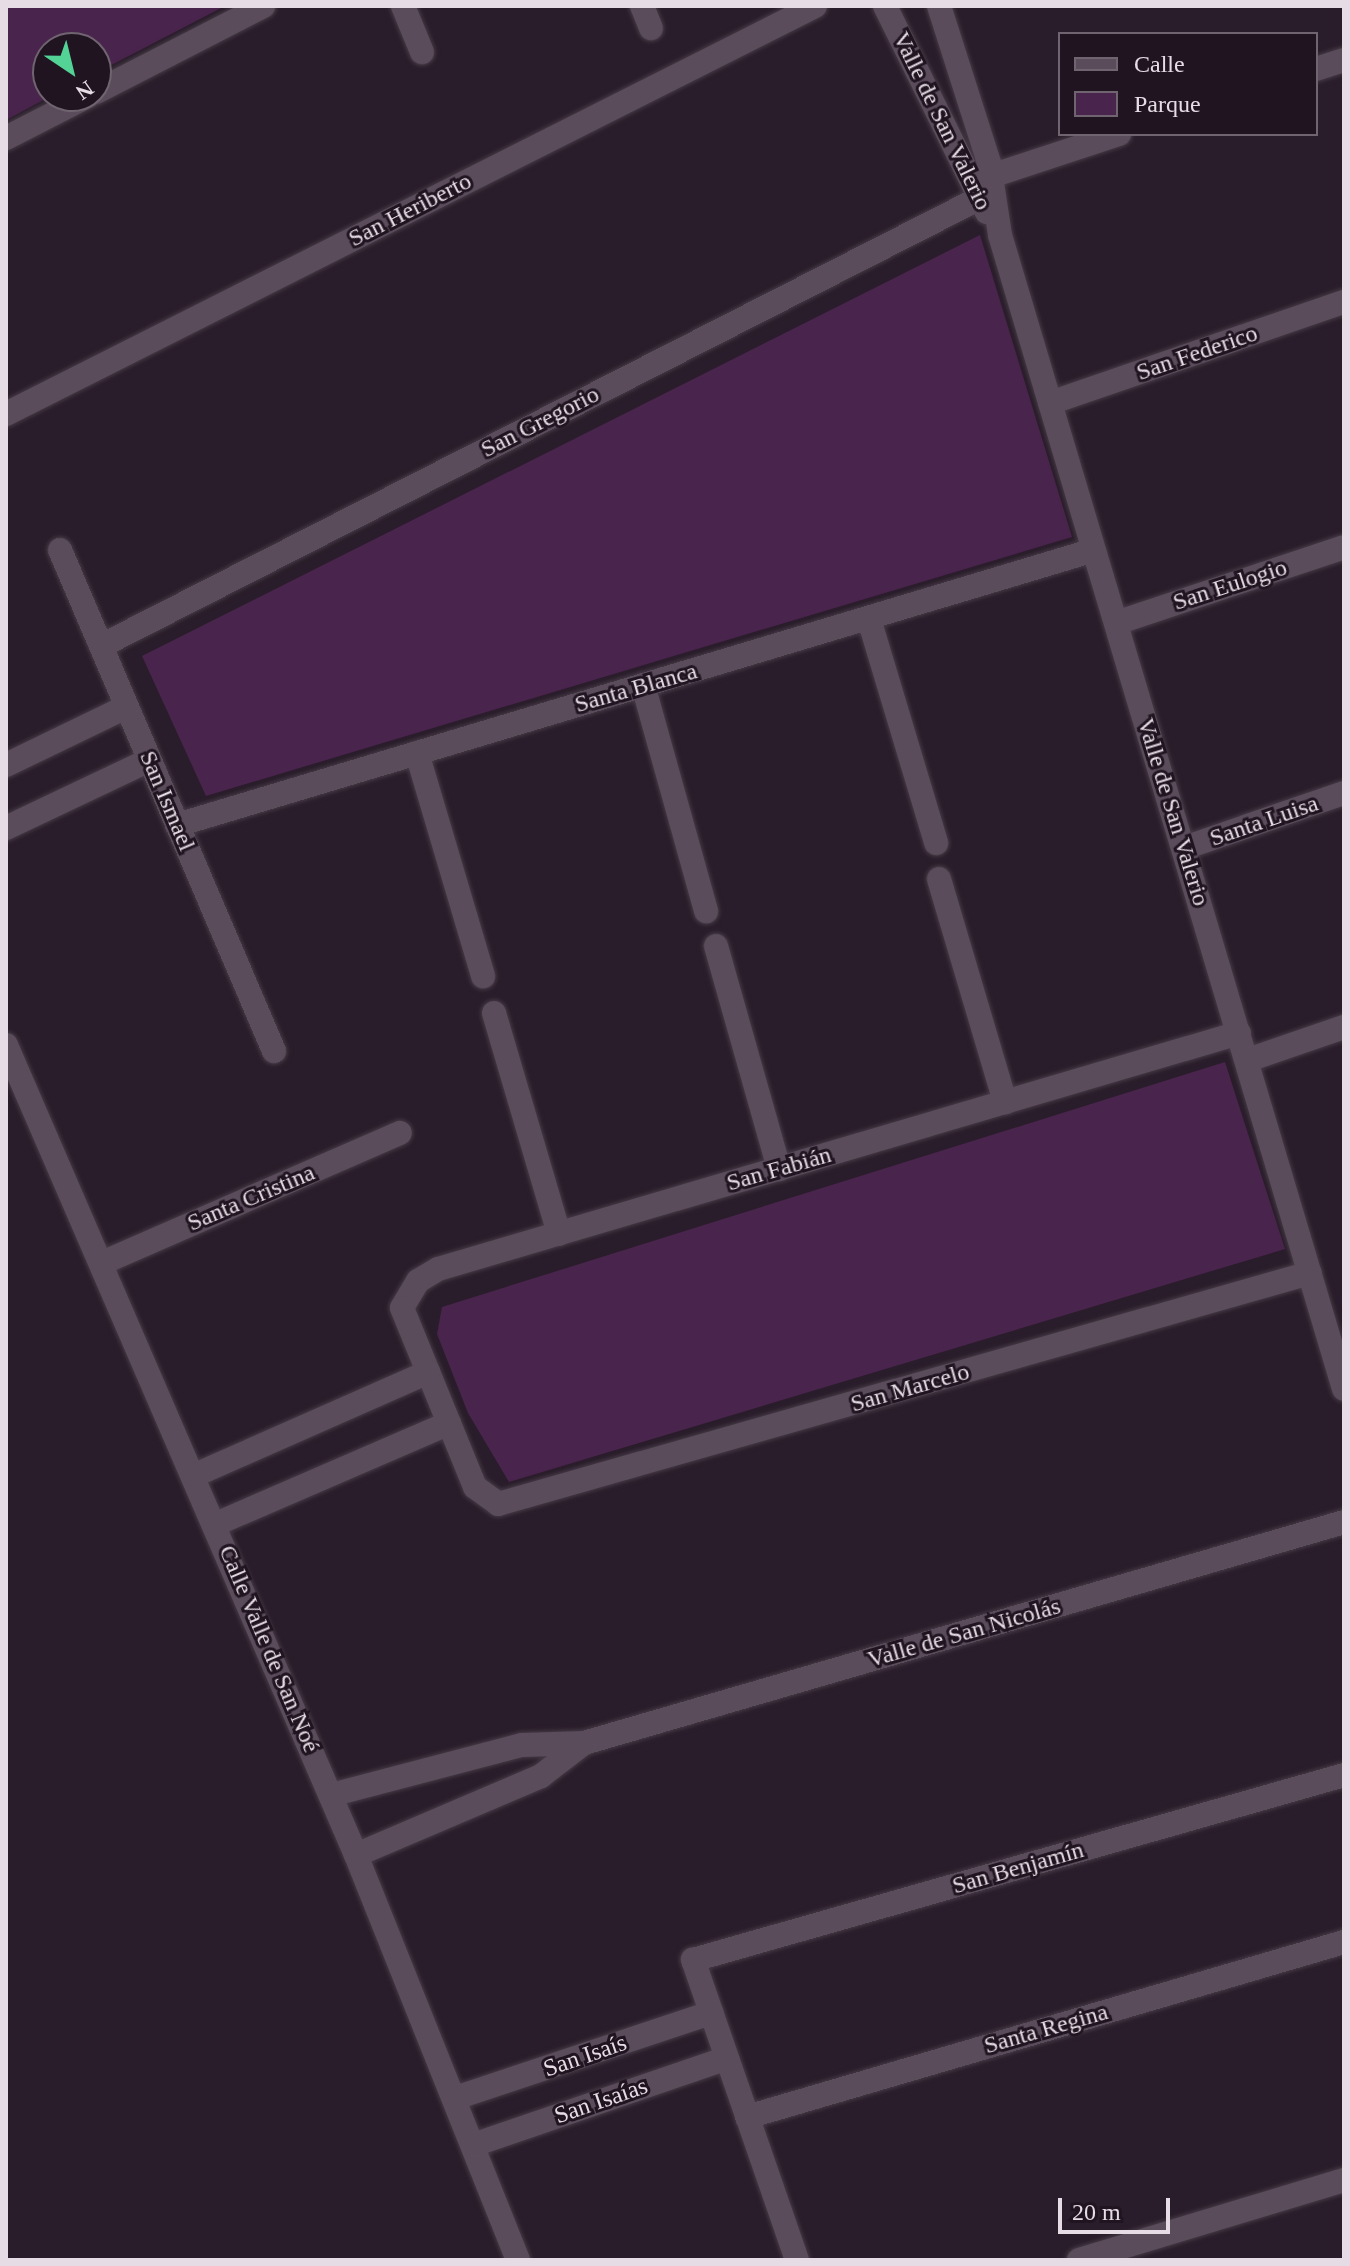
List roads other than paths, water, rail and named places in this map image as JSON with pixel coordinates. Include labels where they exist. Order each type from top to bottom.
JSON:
[{"type":"street","points":[[112,84],[263,6]]},
{"type":"street","points":[[403,6],[422,52]]},
{"type":"street","name":"San Heriberto","points":[[6,414],[815,6]]},
{"type":"street","name":"Valle de San Valerio","points":[[885,6],[1000,235]]},
{"type":"street","name":"Valle de San Valerio","points":[[939,6],[991,176],[1000,235],[1344,1389]]},
{"type":"street","points":[[1318,68],[1344,60]]},
{"type":"street","points":[[6,138],[57,112]]},
{"type":"street","points":[[980,198],[991,176],[1113,136]]},
{"type":"street","name":"San Gregorio","points":[[101,646],[980,198]]},
{"type":"street","name":"San Federico","points":[[1050,403],[1344,302]]},
{"type":"street","name":"San Eulogio","points":[[1116,623],[1344,547]]},
{"type":"street","name":"San Ismael","points":[[60,550],[274,1051]]},
{"type":"street","name":"Santa Blanca","points":[[177,825],[1094,550]]},
{"type":"street","points":[[869,619],[936,843]]},
{"type":"street","points":[[643,685],[706,911]]},
{"type":"street","points":[[6,765],[126,707]]},
{"type":"street","points":[[417,753],[483,976]]},
{"type":"street","points":[[6,828],[149,760]]},
{"type":"street","name":"Santa Luisa","points":[[1184,848],[1344,793]]},
{"type":"street","points":[[939,879],[1005,1102]]},
{"type":"street","points":[[716,946],[779,1169]]},
{"type":"street","points":[[494,1013],[559,1234]]},
{"type":"street","points":[[1248,1060],[1344,1027]]},
{"type":"street","name":"San Fabián","points":[[509,1503],[487,1500],[475,1487],[402,1308],[418,1281],[559,1234],[1239,1033]]},
{"type":"street","name":"Calle Valle de San Noé","points":[[6,1045],[195,1475],[331,1795],[458,2097],[518,2260]]},
{"type":"street","name":"Santa Cristina","points":[[102,1263],[400,1133]]},
{"type":"street","name":"San Marcelo","points":[[509,1503],[1310,1273]]},
{"type":"street","points":[[195,1475],[428,1372]]},
{"type":"street","points":[[216,1524],[449,1423]]},
{"type":"street","name":"Valle de San Nicolás","points":[[331,1795],[522,1745],[584,1743],[1344,1522]]},
{"type":"street","name":"Valle de San Nicolás","points":[[356,1855],[541,1776],[584,1743]]},
{"type":"street","name":"San Benjamín","points":[[711,2013],[693,1960],[1344,1775]]},
{"type":"street","name":"Santa Regina","points":[[747,2117],[1344,1942]]},
{"type":"street","points":[[711,2013],[797,2260]]},
{"type":"street","name":"San Isaís","points":[[458,2097],[711,2013]]},
{"type":"street","name":"San Isaías","points":[[476,2144],[727,2058]]},
{"type":"street","points":[[1079,2260],[1344,2180]]}]
